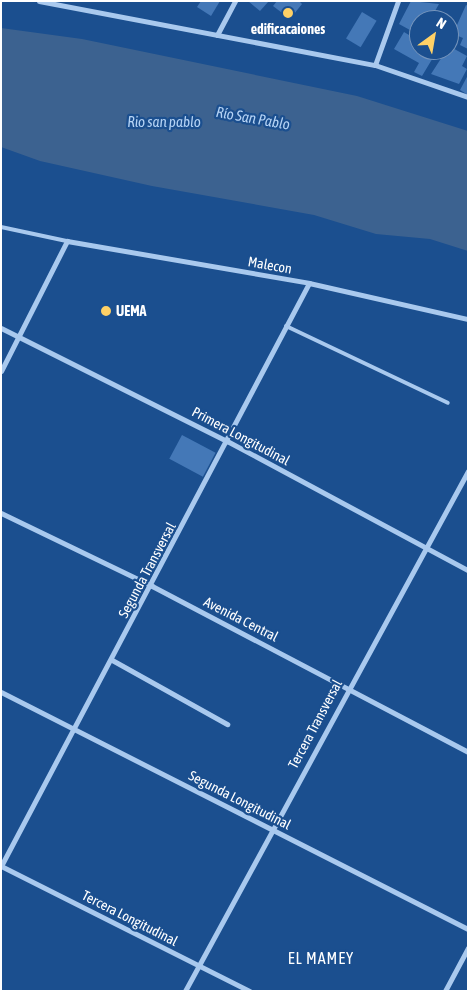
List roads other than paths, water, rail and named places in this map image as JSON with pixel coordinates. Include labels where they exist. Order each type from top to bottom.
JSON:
[{"type":"street","points":[[39,1],[375,65],[468,97]]},
{"type":"street","points":[[217,35],[235,1]]},
{"type":"street","points":[[375,65],[398,1]]},
{"type":"street","points":[[1,372],[67,241]]},
{"type":"street","name":"Malecon","points":[[67,241],[309,282],[468,319]]},
{"type":"street","name":"Segunda Transversal","points":[[1,866],[152,586],[309,282]]},
{"type":"street","name":"Primera Longitudinal","points":[[1,328],[227,441],[468,570]]},
{"type":"street","name":"Tercera Transversal","points":[[185,991],[197,964],[468,471]]},
{"type":"street","name":"Avenida Central","points":[[1,513],[152,586],[348,687],[468,752]]},
{"type":"street","points":[[112,660],[227,724]]},
{"type":"street","name":"Segunda Longitudinal","points":[[1,692],[468,928]]},
{"type":"street","name":"Tercera Longitudinal","points":[[1,866],[249,991]]},
{"type":"street","points":[[445,991],[468,948]]},
{"type":"lane","points":[[1,227],[67,241]]},
{"type":"lane","points":[[286,326],[448,403]]},
{"type":"water","name":"Rio san pablo","points":[[1,28],[82,39],[357,96],[468,131],[468,251],[430,239],[376,234],[314,215],[152,186],[40,161],[1,147]]},
{"type":"place","name":"edificacaiones","points":[[288,13]]},
{"type":"place","name":"UEMA","points":[[106,311]]},
{"type":"district","name":"EL MAMEY","points":[[321,958]]},
{"type":"water label","name":"Río San Pablo","points":[[253,118]]}]
